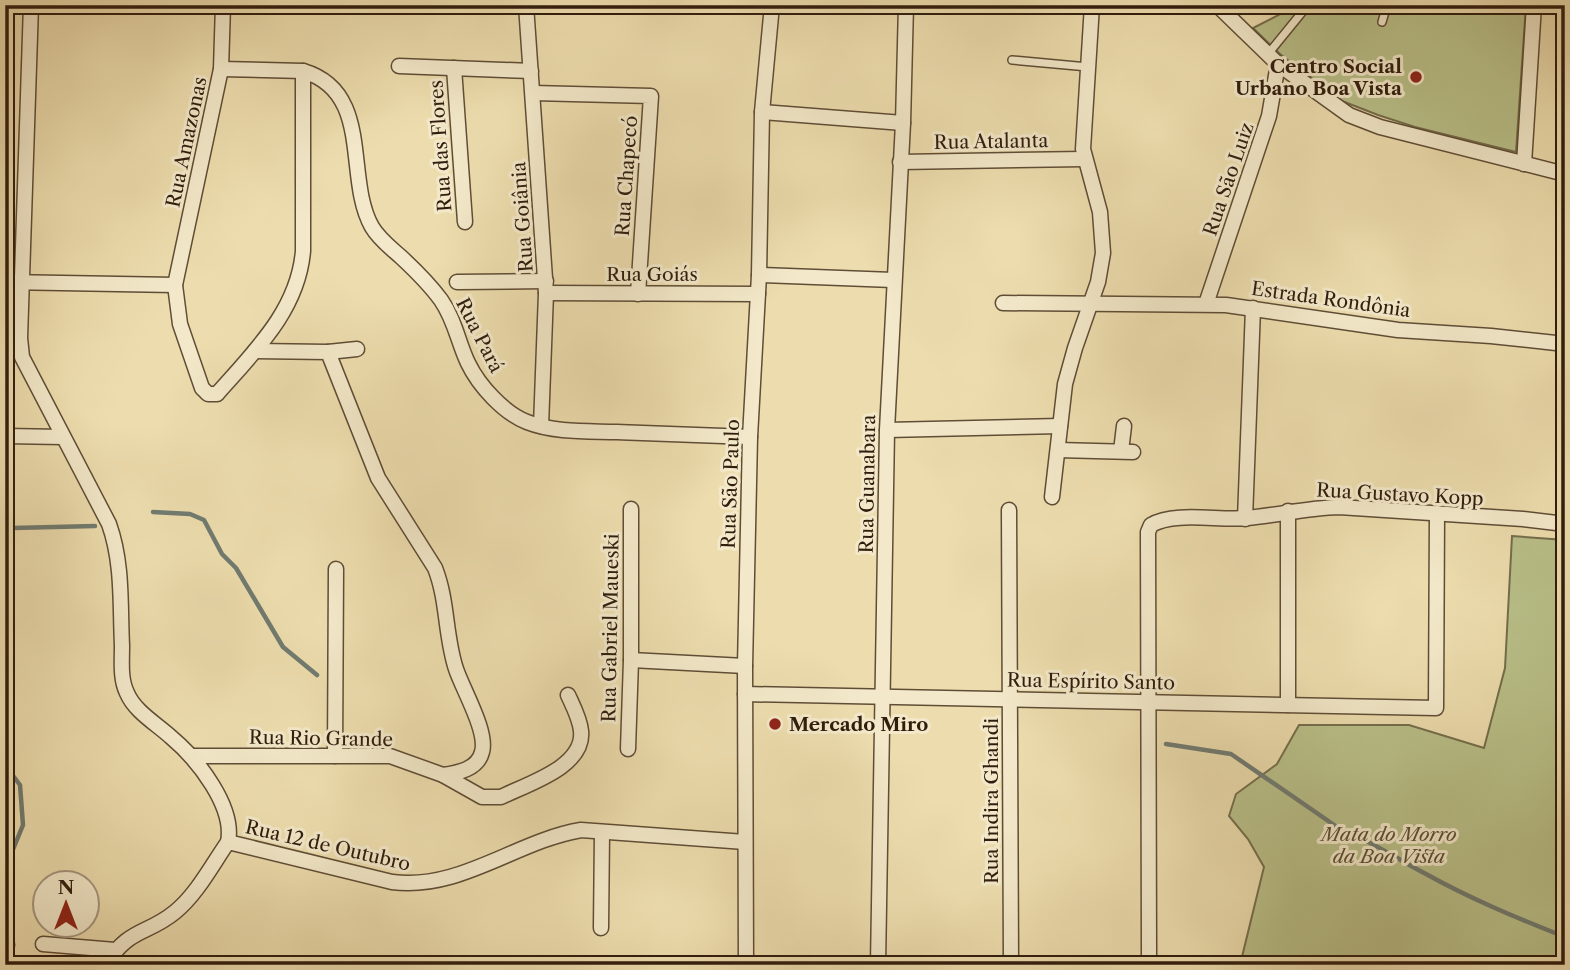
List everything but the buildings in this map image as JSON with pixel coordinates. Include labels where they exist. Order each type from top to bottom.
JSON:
[{"type":"street","points":[[31,5],[21,283],[22,357],[114,538],[120,577],[122,675],[127,694],[142,712],[191,756],[229,820],[228,842],[183,904],[164,919],[127,938],[115,950],[106,965]]},
{"type":"street","name":"Rua Amazonas","points":[[223,5],[221,69],[175,285],[180,324],[202,388],[208,394],[217,394],[255,351]]},
{"type":"street","name":"Rua Goiânia","points":[[526,5],[546,287],[541,426]]},
{"type":"street","name":"Rua São Paulo","points":[[746,965],[745,666],[750,437],[759,275],[762,111],[772,5]]},
{"type":"street","name":"Rua Guanabara","points":[[877,965],[887,429],[905,5]]},
{"type":"street","points":[[1052,497],[1069,368],[1101,268],[1103,232],[1096,194],[1084,159],[1092,5]]},
{"type":"street","points":[[1217,5],[1273,59],[1334,106],[1364,121],[1565,174]]},
{"type":"street","points":[[1524,164],[1534,5]]},
{"type":"street","name":"Rua São Luiz","points":[[1206,304],[1269,116],[1273,59]]},
{"type":"street","points":[[398,66],[531,71]]},
{"type":"street","name":"Rua das Flores","points":[[454,68],[465,222]]},
{"type":"street","name":"Rua Pará","points":[[221,69],[303,71],[328,83],[346,108],[363,201],[371,226],[440,299],[457,330],[467,362],[485,387],[509,411],[526,422],[541,426],[590,431],[750,437]]},
{"type":"street","points":[[255,351],[293,295],[302,264],[303,71]]},
{"type":"street","name":"Rua Chapecó","points":[[533,93],[651,96],[638,294]]},
{"type":"street","points":[[762,111],[902,123]]},
{"type":"street","name":"Rua Atalanta","points":[[900,162],[1084,159]]},
{"type":"street","points":[[759,275],[893,280]]},
{"type":"street","points":[[5,282],[175,285]]},
{"type":"street","name":"Rua Goiás","points":[[457,282],[638,294],[758,294]]},
{"type":"street","name":"Estrada Rondônia","points":[[1003,303],[1206,304],[1252,308],[1398,330],[1565,344]]},
{"type":"street","points":[[1245,519],[1252,308]]},
{"type":"street","points":[[255,351],[328,352],[357,349]]},
{"type":"street","points":[[328,352],[378,478],[438,575],[454,661],[482,737],[481,756],[476,763],[458,773],[443,775]]},
{"type":"street","points":[[887,429],[1060,426]]},
{"type":"street","points":[[1058,450],[1127,451],[1124,426]]},
{"type":"street","points":[[5,436],[63,437]]},
{"type":"street","name":"Rua Gustavo Kopp","points":[[1148,702],[1148,532],[1151,525],[1166,519],[1245,519],[1288,511],[1339,507],[1565,524]]},
{"type":"street","name":"Rua Gabriel Maueski","points":[[628,749],[631,509]]},
{"type":"street","name":"Rua Indira Ghandi","points":[[1009,510],[1011,965]]},
{"type":"street","points":[[1288,511],[1288,705]]},
{"type":"street","name":"Rua Espírito Santo","points":[[745,694],[1436,708],[1437,513]]},
{"type":"street","points":[[335,756],[336,569]]},
{"type":"street","points":[[631,660],[745,666]]},
{"type":"street","name":"Rua Rio Grande","points":[[191,756],[390,756],[443,775],[472,792],[491,798],[500,797],[568,763],[576,755],[581,732],[568,695]]},
{"type":"street","points":[[1148,702],[1149,956]]},
{"type":"street","name":"Rua 12 de Outubro","points":[[228,842],[392,882],[412,884],[450,877],[571,832],[745,842]]},
{"type":"street","points":[[601,928],[602,832]]},
{"type":"street","points":[[43,944],[115,950]]},
{"type":"lane","points":[[1273,59],[1308,5]]},
{"type":"lane","points":[[1382,22],[1387,5]]},
{"type":"lane","points":[[1012,60],[1088,67]]},
{"type":"green space","name":"Centro Social Urbano Boa Vista","points":[[1298,5],[1526,5],[1516,152],[1415,127],[1342,101],[1280,54],[1253,28]]},
{"type":"green space","name":"Mata do Morro da Boa Vista","points":[[1512,536],[1565,540],[1565,965],[1240,965],[1264,867],[1248,839],[1229,816],[1236,794],[1277,764],[1299,725],[1409,725],[1484,748],[1505,668]]},
{"type":"waterway","points":[[153,512],[190,514],[204,520],[222,554],[236,568],[283,647],[317,675]]},
{"type":"waterway","points":[[5,532],[13,528],[95,526]]},
{"type":"waterway","points":[[1166,744],[1231,754],[1340,829],[1460,892],[1565,937]]},
{"type":"waterway","points":[[5,765],[20,785],[23,825],[5,869]]},
{"type":"place","name":"Centro Social Urbano Boa Vista","points":[[1416,77]]},
{"type":"place","name":"Mercado Miro","points":[[775,724]]}]
